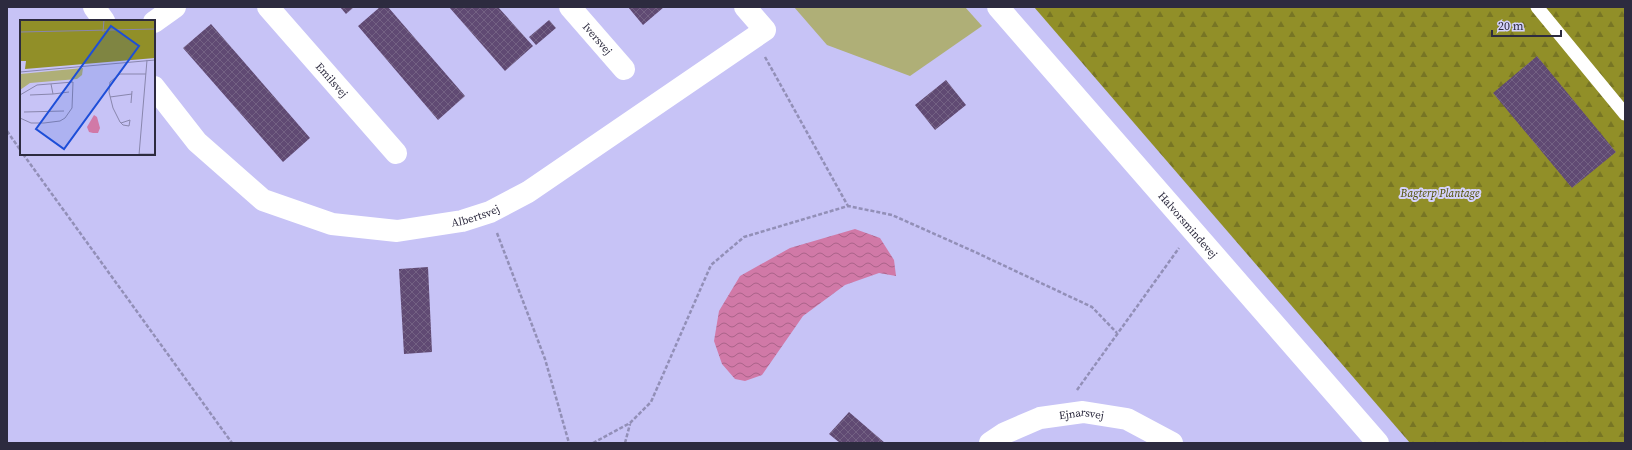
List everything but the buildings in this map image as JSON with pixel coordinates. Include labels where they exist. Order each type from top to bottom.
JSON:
[{"type":"street","points":[[94,7],[103,20]]},
{"type":"street","points":[[155,21],[174,7]]},
{"type":"street","name":"Emilsvej","points":[[268,7],[396,153]]},
{"type":"street","name":"Iversvej","points":[[570,7],[624,70]]},
{"type":"street","points":[[745,7],[765,30]]},
{"type":"street","name":"Halvorsmindevej","points":[[998,7],[1378,443]]},
{"type":"street","name":"Albertsvej","points":[[155,88],[197,142],[263,200],[332,224],[397,231],[462,222],[490,212],[528,192],[765,30]]},
{"type":"street","name":"Ejnarsvej","points":[[990,443],[1005,433],[1040,418],[1083,412],[1127,419],[1172,443]]},
{"type":"lane","points":[[1537,7],[1625,114]]},
{"type":"path","points":[[765,30],[765,57],[848,206]]},
{"type":"path","points":[[7,131],[20,150]]},
{"type":"path","points":[[24,155],[232,443]]},
{"type":"path","points":[[593,443],[630,423],[651,402],[711,265],[744,237],[848,206],[892,215],[1092,307],[1117,333]]},
{"type":"path","points":[[490,212],[545,359],[569,443]]},
{"type":"path","points":[[1068,414],[1077,390],[1192,229]]},
{"type":"path","points":[[625,443],[630,423]]},
{"type":"green space","points":[[794,7],[965,7],[982,26],[910,76],[827,45]]},
{"type":"green space","name":"Bagterp Plantage","points":[[1034,7],[1625,7],[1625,443],[1410,443]]},
{"type":"water","points":[[855,229],[880,238],[894,260],[896,276],[879,273],[845,285],[803,316],[762,375],[745,381],[735,379],[722,364],[714,341],[719,311],[740,276],[790,248]]}]
